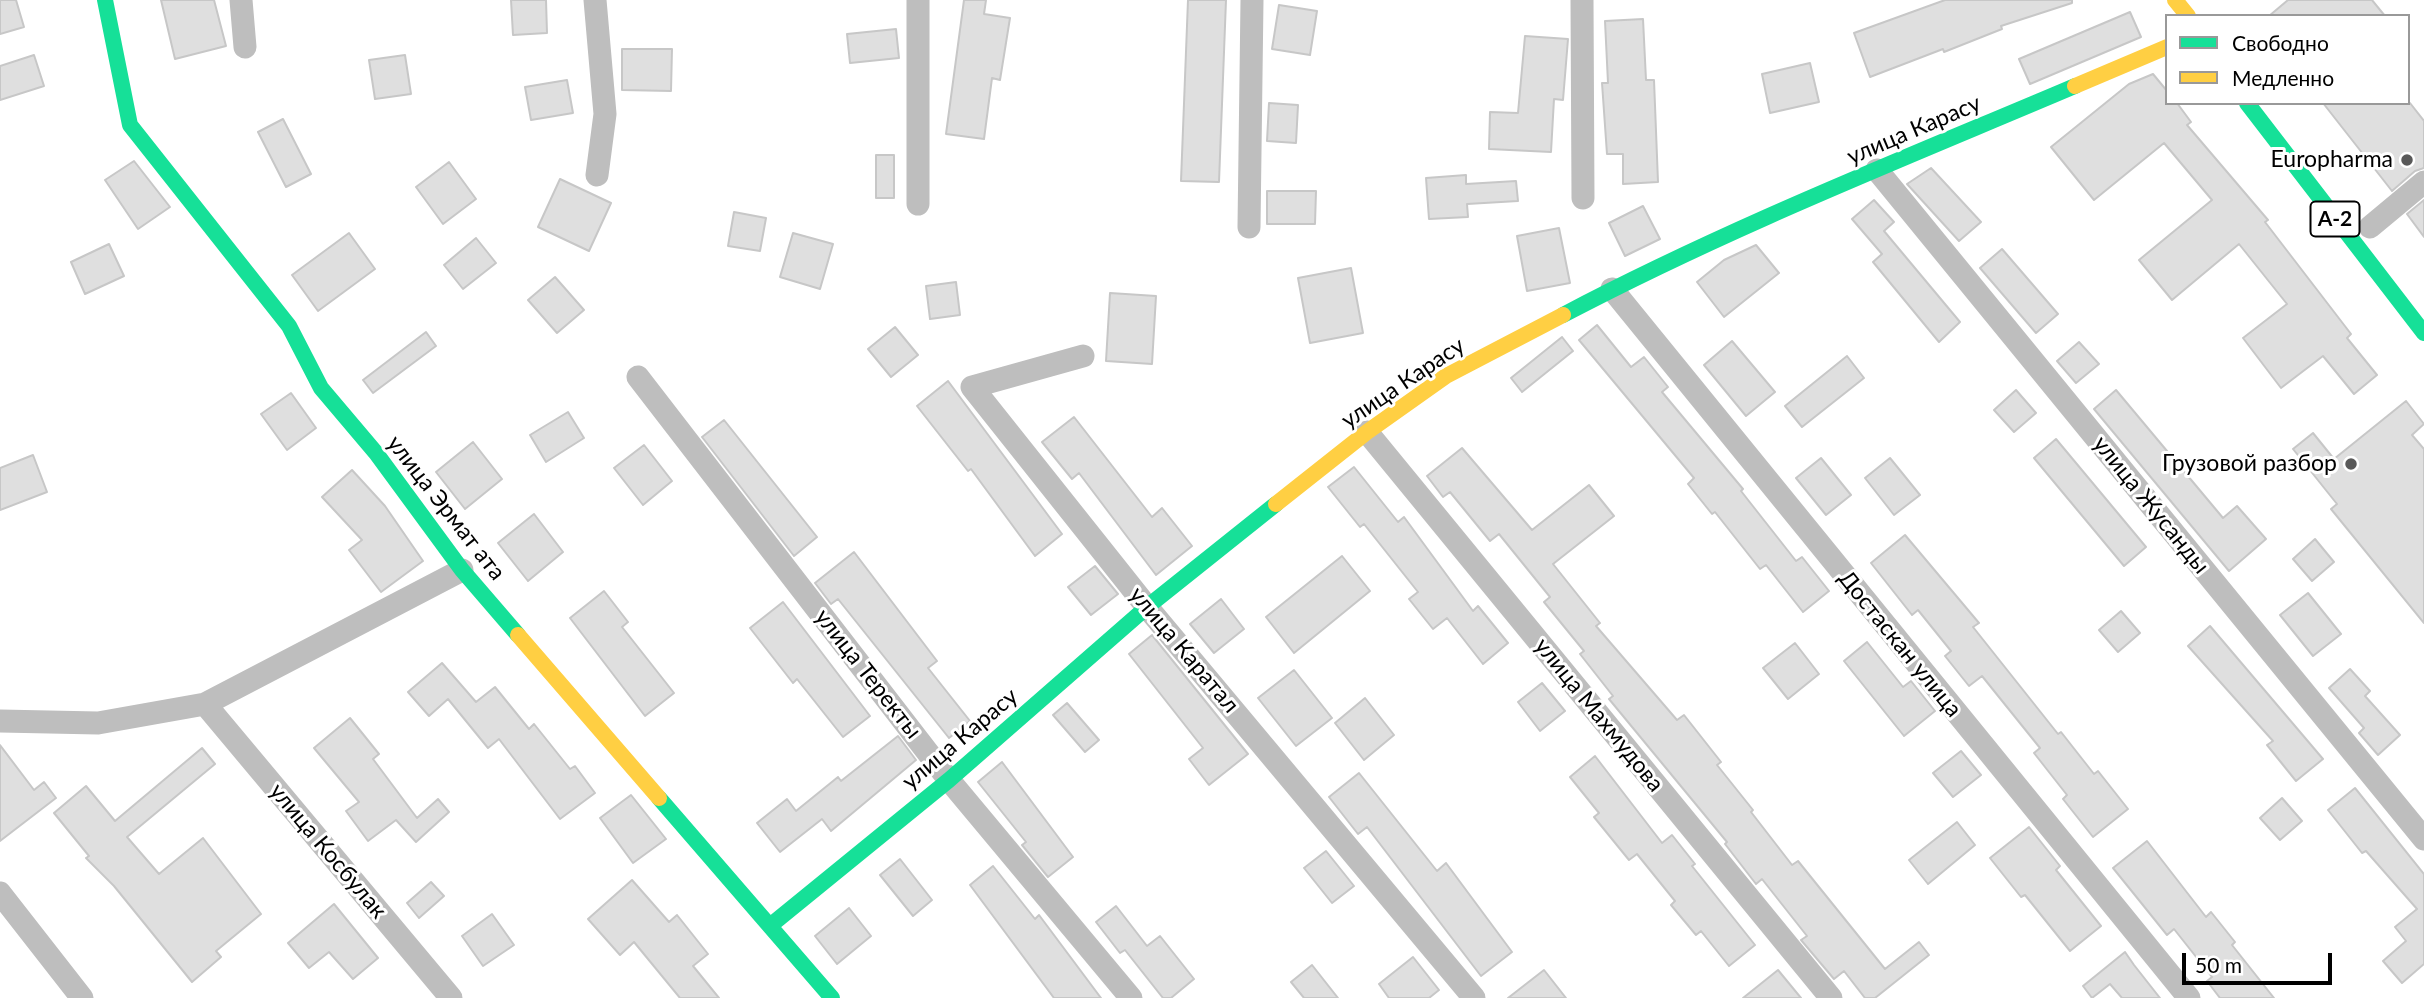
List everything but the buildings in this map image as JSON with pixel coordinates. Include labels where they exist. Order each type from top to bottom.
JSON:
[{"type":"main road","name":"улица Эрмат ата","points":[[105,0],[130,125],[289,326],[321,388],[376,453],[462,570],[832,998]]},
{"type":"main road","points":[[2175,0],[2186,14]]},
{"type":"main road","name":"улица Карасу","points":[[771,925],[949,780],[1147,607],[1367,432],[1446,376],[1612,289],[1877,170],[2165,48]]},
{"type":"main road","name":"A-2","points":[[2248,105],[2424,333]]},
{"type":"main road","points":[[2279,146],[2297,131]]},
{"type":"street","points":[[241,0],[245,47]]},
{"type":"street","points":[[595,0],[605,114],[597,175]]},
{"type":"street","points":[[918,0],[918,204]]},
{"type":"street","points":[[1248,227],[1252,0]]},
{"type":"street","points":[[1582,0],[1583,198]]},
{"type":"street","name":"улица Жусанды","points":[[1877,170],[2424,839]]},
{"type":"street","points":[[2370,227],[2424,182]]},
{"type":"street","name":"Достаскан улица","points":[[1612,289],[2189,998]]},
{"type":"street","name":"улица Каратал","points":[[1083,356],[972,387],[1147,607],[1474,998]]},
{"type":"street","name":"улица Теректы","points":[[638,377],[949,780],[1131,998]]},
{"type":"street","name":"улица Махмудова","points":[[1367,432],[1831,998]]},
{"type":"street","points":[[0,721],[98,723],[205,704],[462,570]]},
{"type":"street","name":"улица Косбулак","points":[[205,704],[451,998]]},
{"type":"street","points":[[0,893],[82,998]]},
{"type":"traffic: fast","points":[[105,0],[130,125],[289,326],[321,388],[376,453],[462,570],[518,635]]},
{"type":"traffic: fast","points":[[1563,315],[1752,224],[2075,86]]},
{"type":"traffic: fast","points":[[2249,105],[2424,333]]},
{"type":"traffic: fast","points":[[771,925],[949,780],[1147,607],[1276,504]]},
{"type":"traffic: fast","points":[[659,798],[832,998]]},
{"type":"traffic: slow","points":[[2175,0],[2186,14]]},
{"type":"traffic: slow","points":[[2075,86],[2165,48]]},
{"type":"traffic: slow","points":[[1276,504],[1367,432],[1446,376],[1563,315]]},
{"type":"traffic: slow","points":[[518,635],[659,798]]},
{"type":"place","name":"Europharma","points":[[2407,160]]},
{"type":"place","name":"Грузовой разбор","points":[[2351,464]]}]
